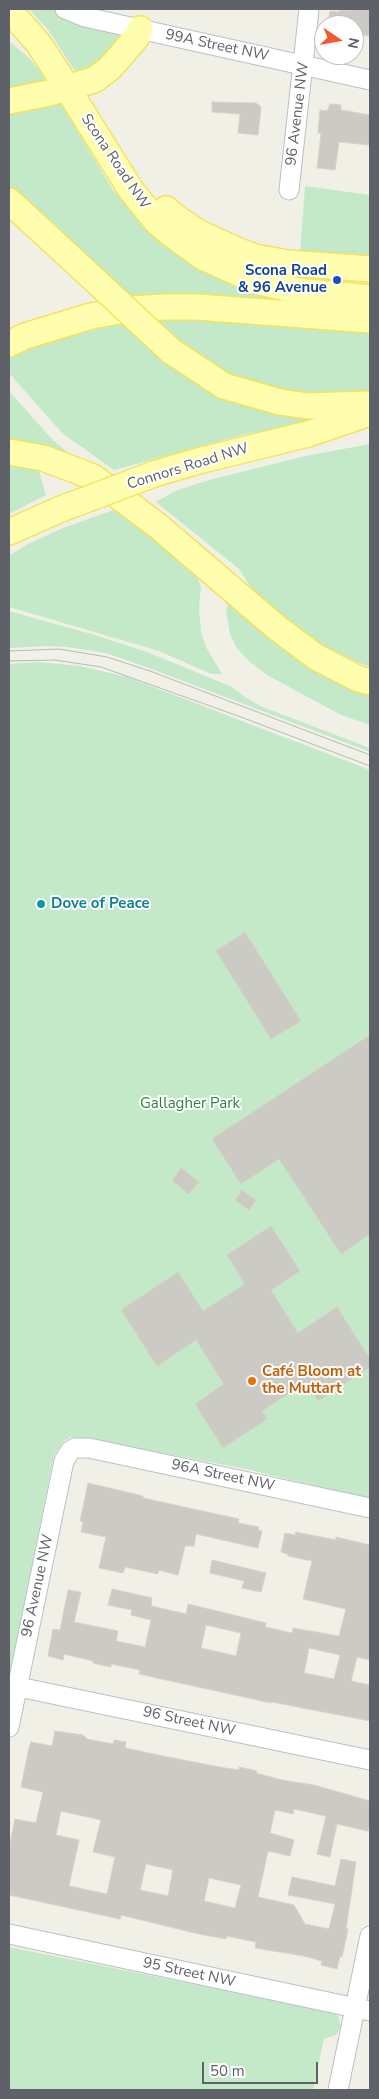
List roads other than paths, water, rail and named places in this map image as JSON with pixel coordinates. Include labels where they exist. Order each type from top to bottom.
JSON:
[{"type":"main road","name":"Scona Road NW","points":[[9,10],[38,43],[131,190],[158,222],[187,246],[241,275],[276,287],[370,298]]},
{"type":"main road","points":[[9,101],[68,89],[94,80],[103,74],[136,38],[140,29]]},
{"type":"main road","points":[[9,34],[39,53],[54,67]]},
{"type":"main road","points":[[109,158],[177,218],[199,233],[239,252],[288,263],[370,269]]},
{"type":"main road","points":[[9,201],[171,351],[224,386],[280,402],[308,406],[370,404]]},
{"type":"main road","points":[[9,344],[25,336],[90,316],[148,308],[197,307],[370,320]]},
{"type":"main road","name":"Connors Road NW","points":[[9,532],[61,509],[154,474],[198,461],[308,434],[370,413]]},
{"type":"main road","points":[[9,452],[43,458],[93,477],[158,526],[283,632],[316,657],[359,679],[370,682]]},
{"type":"street","name":"99A Street NW","points":[[65,9],[85,17],[370,80]]},
{"type":"street","name":"96 Avenue NW","points":[[289,190],[309,9]]},
{"type":"street","name":"96 Avenue NW","points":[[9,1728],[13,1686],[64,1462],[70,1451],[74,1448]]},
{"type":"street","name":"96A Street NW","points":[[74,1448],[89,1448],[370,1508]]},
{"type":"street","name":"96 Street NW","points":[[13,1686],[370,1760]]},
{"type":"street","name":"95 Street NW","points":[[9,1934],[363,2009]]},
{"type":"street","points":[[338,2090],[363,2009],[370,1936]]},
{"type":"tram line","points":[[9,651],[59,649],[107,657],[150,671],[370,755]]},
{"type":"tram line","points":[[9,661],[55,660],[101,667],[370,766]]},
{"type":"place","name":"Scona Road & 96 Avenue","points":[[337,280]]},
{"type":"place","name":"Dove of Peace","points":[[41,904]]},
{"type":"place","name":"Café Bloom at the Muttart","points":[[252,1381]]},
{"type":"park label","name":"Gallagher Park","points":[[190,1104]]}]
